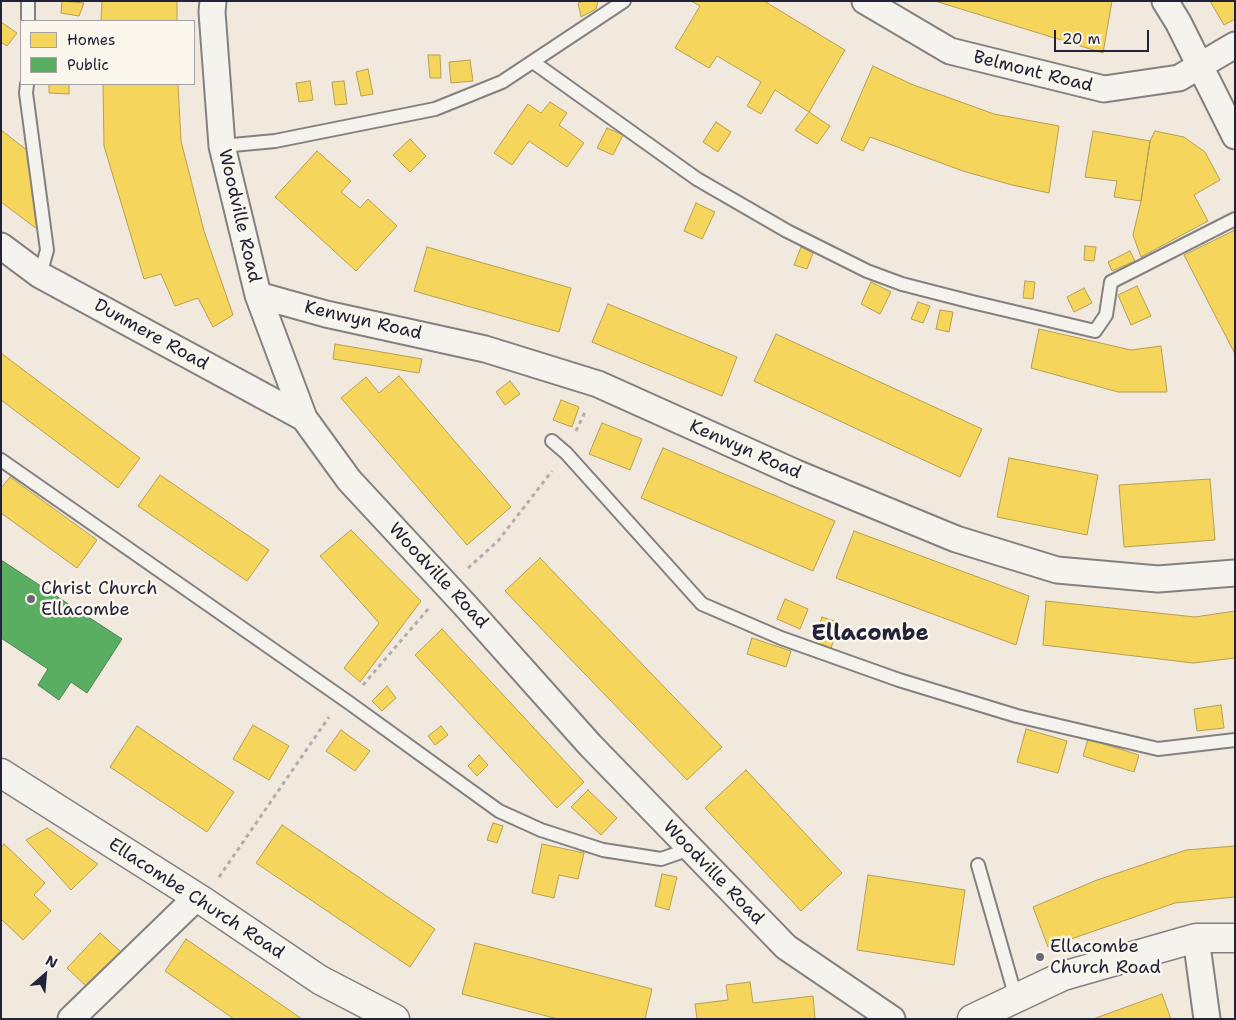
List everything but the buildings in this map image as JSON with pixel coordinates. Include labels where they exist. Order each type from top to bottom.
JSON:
[{"type":"street","name":"Woodville Road","points":[[213,1],[212,12],[222,146],[258,295],[304,418],[349,480],[448,586],[590,745],[786,948],[892,1019]]},
{"type":"street","name":"Belmont Road","points":[[865,1],[950,51],[1104,89],[1179,78],[1235,45]]},
{"type":"street","points":[[1165,1],[1178,22],[1235,136]]},
{"type":"street","name":"Dunmere Road","points":[[1,246],[40,275],[304,418]]},
{"type":"street","name":"Kenwyn Road","points":[[258,295],[326,314],[485,349],[598,384],[796,473],[956,539],[1057,570],[1158,579],[1235,573]]},
{"type":"street","name":"Ellacombe Church Road","points":[[2,774],[200,899],[320,980],[395,1019]]},
{"type":"street","points":[[71,1019],[200,899]]},
{"type":"street","points":[[1196,938],[1207,1019]]},
{"type":"street","points":[[972,1019],[1063,976],[1196,938],[1235,938]]},
{"type":"lane","points":[[28,1],[28,20]]},
{"type":"lane","points":[[222,146],[275,141],[435,109],[502,82],[624,1]]},
{"type":"lane","points":[[533,62],[697,179],[788,231],[867,271],[902,284],[1095,331],[1106,315],[1111,282],[1235,219]]},
{"type":"lane","points":[[26,85],[47,250],[40,275]]},
{"type":"lane","points":[[552,441],[566,453],[702,604],[772,634],[900,680],[1017,716],[1158,749],[1235,740]]},
{"type":"lane","points":[[1,460],[345,700],[499,811],[541,830],[603,850],[661,858],[690,849]]},
{"type":"lane","points":[[978,865],[1016,998]]},
{"type":"path","points":[[200,899],[345,700],[448,586],[498,541],[566,453],[598,384]]},
{"type":"place","name":"Christ Church Ellacombe","points":[[31,599]]},
{"type":"place","name":"Ellacombe Church Road","points":[[1040,957]]},
{"type":"district","name":"Ellacombe","points":[[870,634]]}]
